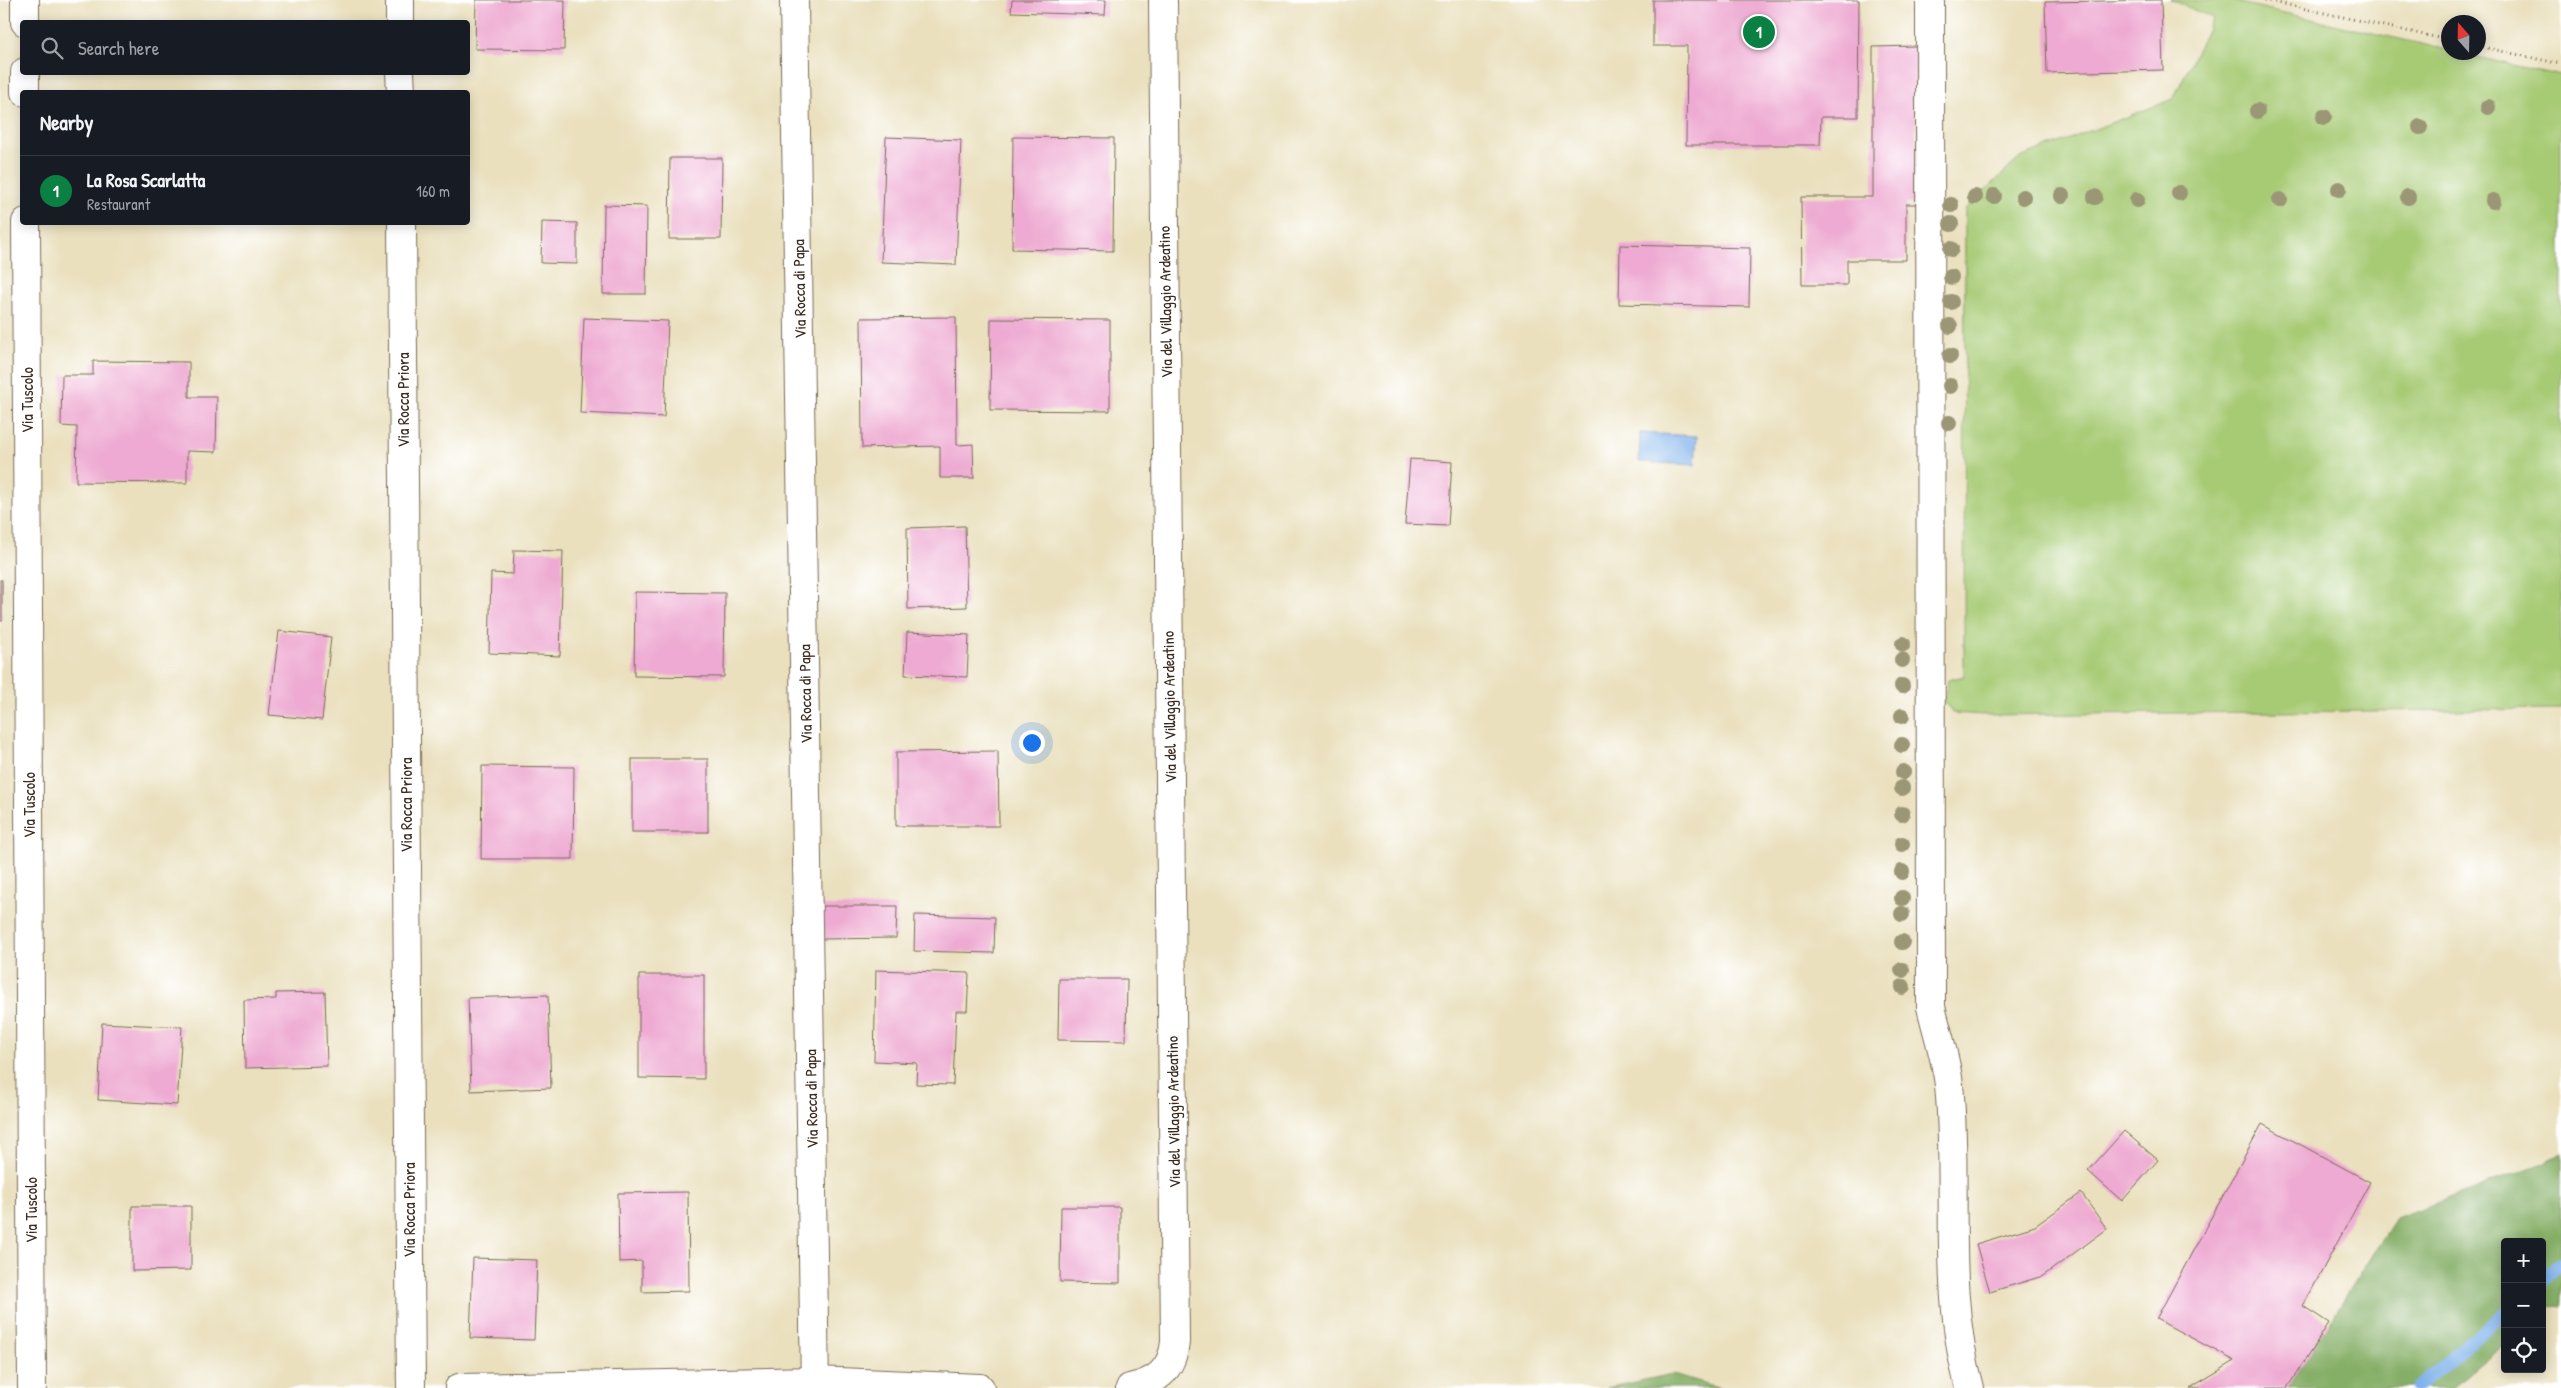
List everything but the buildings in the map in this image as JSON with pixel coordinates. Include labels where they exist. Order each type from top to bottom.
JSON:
[{"type":"street","points":[[25,0],[25,20]]},
{"type":"street","points":[[400,0],[400,20]]},
{"type":"street","name":"Via Rocca di Papa","points":[[794,0],[815,1385]]},
{"type":"street","name":"Via del Villaggio Ardeatino","points":[[1130,1388],[1152,1381],[1166,1370],[1173,1356],[1175,1342],[1163,0]]},
{"type":"street","points":[[1930,0],[1932,1007],[1948,1083],[1955,1288],[1961,1354],[1970,1388]]},
{"type":"street","points":[[25,75],[25,90]]},
{"type":"street","points":[[400,75],[400,90]]},
{"type":"street","name":"Via Tuscolo","points":[[26,225],[32,1388]]},
{"type":"street","name":"Via Rocca Priora","points":[[402,225],[411,1388]]},
{"type":"street","points":[[459,1388],[815,1385],[980,1388]]},
{"type":"path","points":[[2265,0],[2441,38]]},
{"type":"path","points":[[2486,48],[2561,64]]},
{"type":"green space","points":[[2170,0],[2227,0],[2441,48],[2441,60],[2486,59],[2561,76],[2561,709],[1985,715],[1952,713],[1944,701],[1948,680],[1964,676],[1965,209],[2020,158],[2173,99],[2213,18]]},
{"type":"green space","points":[[2561,1153],[2561,1308],[2549,1306],[2546,1309],[2546,1238],[2501,1238],[2501,1346],[2451,1388],[2287,1388],[2396,1218],[2543,1163]]},
{"type":"green space","points":[[1673,1374],[1721,1388],[1606,1388]]},
{"type":"water","points":[[1640,433],[1697,436],[1695,465],[1639,462]]},
{"type":"waterway","points":[[2546,1276],[2561,1263]]},
{"type":"waterway","points":[[2417,1388],[2501,1315]]},
{"type":"place","name":"La Rosa Scarlatta","points":[[1759,32]]}]
